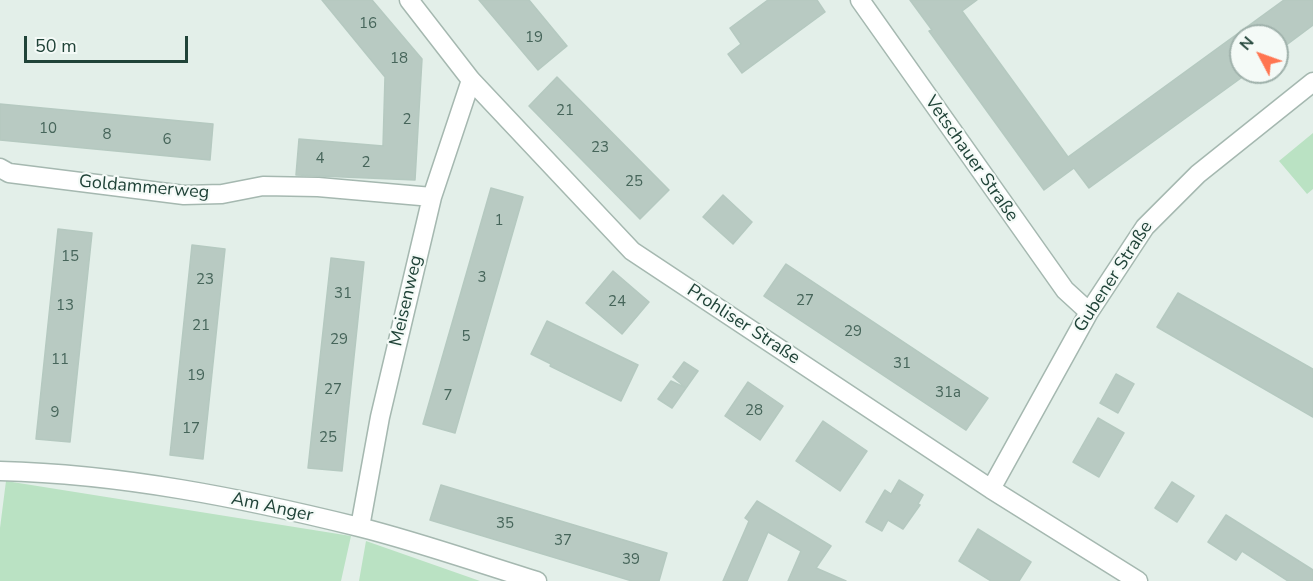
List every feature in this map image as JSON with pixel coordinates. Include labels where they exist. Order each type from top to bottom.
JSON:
[{"type":"street","name":"Prohliser Straße","points":[[409,0],[471,80],[632,251],[991,489],[1138,581]]},
{"type":"street","name":"Vetschauer Straße","points":[[860,0],[994,193],[1065,290],[1089,312]]},
{"type":"street","name":"Meisenweg","points":[[360,527],[380,417],[432,197],[471,80]]},
{"type":"street","name":"Gubener Straße","points":[[991,489],[1089,312],[1133,242],[1158,212],[1198,174],[1313,82]]},
{"type":"street","name":"Goldammerweg","points":[[0,168],[9,173],[184,195],[222,194],[263,186],[318,187],[432,197]]},
{"type":"street","name":"Am Anger","points":[[0,471],[171,487],[360,527],[537,581]]},
{"type":"green space","points":[[1313,133],[1313,189],[1307,194],[1279,161]]},
{"type":"green space","points":[[6,481],[351,536],[341,581],[0,581],[0,528]]},
{"type":"green space","points":[[366,541],[480,581],[359,581]]},
{"type":"building","points":[[322,0],[372,0],[422,59],[415,180],[296,175],[299,139],[383,146],[385,77]]},
{"type":"building","points":[[479,0],[529,0],[567,46],[538,70]]},
{"type":"building","points":[[768,0],[817,0],[825,12],[742,73],[728,54],[741,44],[730,28]]},
{"type":"building","points":[[910,0],[977,0],[962,11],[1068,157],[1229,40],[1229,84],[1233,84],[1089,188],[1074,168],[1044,190],[929,31],[932,30]]},
{"type":"building","points":[[1284,0],[1313,0],[1313,25],[1289,43],[1289,24],[1251,24]]},
{"type":"building","points":[[557,77],[669,190],[640,219],[529,106]]},
{"type":"building","points":[[0,104],[213,124],[210,160],[0,140]]},
{"type":"building","points":[[491,188],[523,197],[455,433],[423,424]]},
{"type":"building","points":[[723,195],[752,222],[733,244],[703,217]]},
{"type":"building","points":[[58,229],[92,233],[70,442],[36,439]]},
{"type":"building","points":[[192,245],[225,249],[203,459],[170,455]]},
{"type":"building","points":[[331,258],[364,262],[342,471],[308,468]]},
{"type":"building","points":[[786,264],[988,398],[966,430],[764,296]]},
{"type":"building","points":[[613,271],[649,302],[622,334],[586,303]]},
{"type":"building","points":[[1178,293],[1313,369],[1313,417],[1157,327]]},
{"type":"building","points":[[547,321],[638,365],[621,401],[550,366],[551,364],[531,354]]},
{"type":"building","points":[[684,362],[698,371],[686,388],[673,377]]},
{"type":"building","points":[[1116,374],[1134,384],[1118,413],[1100,403]]},
{"type":"building","points":[[671,381],[686,388],[672,408],[658,399]]},
{"type":"building","points":[[748,382],[783,406],[760,440],[725,416]]},
{"type":"building","points":[[1098,418],[1124,433],[1099,477],[1073,462]]},
{"type":"building","points":[[823,421],[867,451],[840,491],[796,461]]},
{"type":"building","points":[[899,480],[923,495],[918,504],[920,505],[903,529],[888,520],[882,531],[866,522],[885,490],[891,494]]},
{"type":"building","points":[[1172,482],[1194,496],[1177,522],[1155,508]]},
{"type":"building","points":[[441,485],[667,553],[659,581],[632,581],[430,520]]},
{"type":"building","points":[[757,501],[831,546],[816,568],[846,581],[788,581],[801,551],[768,532],[747,581],[723,581],[749,521],[745,518]]},
{"type":"building","points":[[1226,515],[1313,570],[1313,581],[1288,581],[1242,551],[1236,560],[1208,542]]},
{"type":"building","points":[[978,529],[1031,562],[1019,581],[991,581],[959,561]]}]
